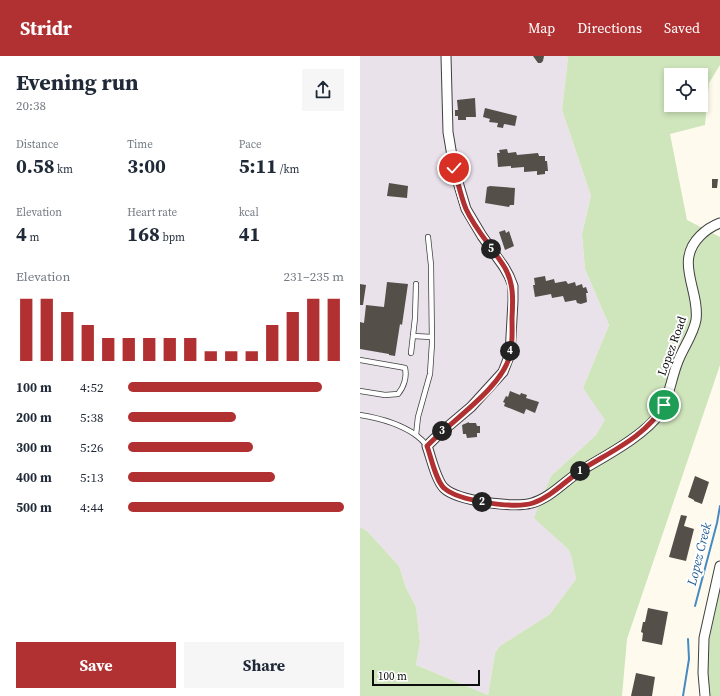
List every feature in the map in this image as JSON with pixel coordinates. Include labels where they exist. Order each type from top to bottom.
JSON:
[{"type":"street","points":[[427,446],[471,407],[503,372],[510,354],[513,301],[513,286],[509,276],[466,209],[454,168],[448,132],[446,56]]},
{"type":"street","name":"Lopez Road","points":[[427,446],[439,481],[444,488],[473,500],[507,505],[531,503],[546,497],[585,468],[626,443],[659,414],[666,400],[677,364],[693,330],[695,322],[696,305],[688,259],[691,249],[696,240],[706,230],[720,223]]},
{"type":"street","points":[[705,696],[703,673],[704,638],[720,566]]},
{"type":"lane","points":[[416,435],[418,417],[430,374],[432,337],[431,265],[428,237]]},
{"type":"lane","points":[[411,353],[416,284]]},
{"type":"lane","points":[[413,336],[432,337]]},
{"type":"lane","points":[[360,360],[400,366],[405,368],[406,373],[401,391],[398,394],[385,395],[360,391]]},
{"type":"lane","points":[[360,415],[399,426],[416,435],[427,446]]},
{"type":"shaded area","points":[[360,56],[566,56],[568,58],[562,110],[591,196],[582,234],[585,269],[609,325],[583,388],[606,420],[596,435],[551,476],[535,518],[568,549],[571,555],[576,579],[550,614],[500,646],[495,653],[488,695],[416,665],[420,642],[416,607],[406,588],[399,566],[367,531],[360,527]]},
{"type":"green space","points":[[566,56],[720,56],[720,65],[709,83],[708,94],[708,68],[664,68],[664,112],[706,112],[705,125],[670,134],[687,220],[720,237],[720,365],[627,639],[622,696],[360,696],[360,527],[367,531],[399,566],[406,588],[416,607],[420,642],[416,665],[488,695],[495,653],[500,646],[550,614],[576,579],[571,555],[568,549],[534,518],[551,476],[596,435],[605,420],[583,388],[609,325],[585,269],[582,234],[591,196],[562,110],[568,58]]},
{"type":"green space","points":[[720,589],[720,696],[710,696],[707,660],[709,641]]},
{"type":"building","points":[[533,56],[544,56],[543,61],[538,63]]},
{"type":"building","points":[[475,98],[476,117],[466,117],[466,120],[458,120],[458,116],[455,116],[455,110],[458,110],[457,100]]},
{"type":"building","points":[[485,108],[517,116],[515,126],[504,124],[503,128],[497,127],[498,123],[489,122],[490,119],[483,117]]},
{"type":"building","points":[[507,149],[508,153],[516,152],[517,155],[538,153],[539,156],[545,156],[548,171],[545,171],[545,174],[537,175],[537,171],[524,172],[524,167],[498,167],[497,153],[500,153],[499,150]]},
{"type":"building","points":[[712,179],[718,179],[717,188],[712,188]]},
{"type":"building","points":[[389,183],[408,186],[407,198],[387,196]]},
{"type":"building","points":[[487,187],[515,188],[514,205],[510,205],[509,207],[485,203]]},
{"type":"building","points":[[505,230],[506,233],[509,231],[514,246],[505,250],[499,232]]},
{"type":"building","points":[[545,276],[546,281],[554,279],[555,283],[566,281],[568,284],[575,282],[576,286],[582,284],[583,288],[586,287],[588,293],[586,293],[587,302],[581,304],[577,303],[576,300],[565,302],[563,296],[552,298],[551,294],[535,297],[533,285],[535,285],[534,278]]},
{"type":"building","points":[[387,282],[408,284],[402,325],[400,324],[395,356],[360,349],[360,322],[364,323],[366,305],[384,307]]},
{"type":"building","points":[[360,284],[366,285],[363,305],[360,305]]},
{"type":"building","points":[[510,391],[520,395],[521,393],[527,395],[526,398],[539,402],[535,413],[526,409],[524,414],[504,406],[505,403],[503,402],[506,396],[508,397]]},
{"type":"building","points":[[469,422],[476,423],[477,426],[480,426],[480,433],[477,433],[477,437],[467,438],[466,434],[463,434],[462,425]]},
{"type":"building","points":[[695,476],[709,482],[702,504],[688,497]]},
{"type":"building","points":[[681,515],[687,516],[684,526],[694,529],[686,561],[669,557]]},
{"type":"building","points":[[648,608],[668,612],[662,645],[642,641],[643,633],[641,632]]},
{"type":"building","points":[[636,673],[655,677],[652,696],[631,696]]},
{"type":"waterway","name":"Lopez Creek","points":[[695,606],[717,523],[720,506]]},
{"type":"waterway","name":"Lopez Creek","points":[[683,696],[689,659],[688,639]]},
{"type":"route","points":[[454,168],[466,209],[509,276],[513,286],[513,301],[510,354],[503,372],[471,407],[427,446],[439,481],[444,488],[473,500],[507,505],[531,503],[546,497],[573,476],[626,443],[659,414],[664,405]]}]
